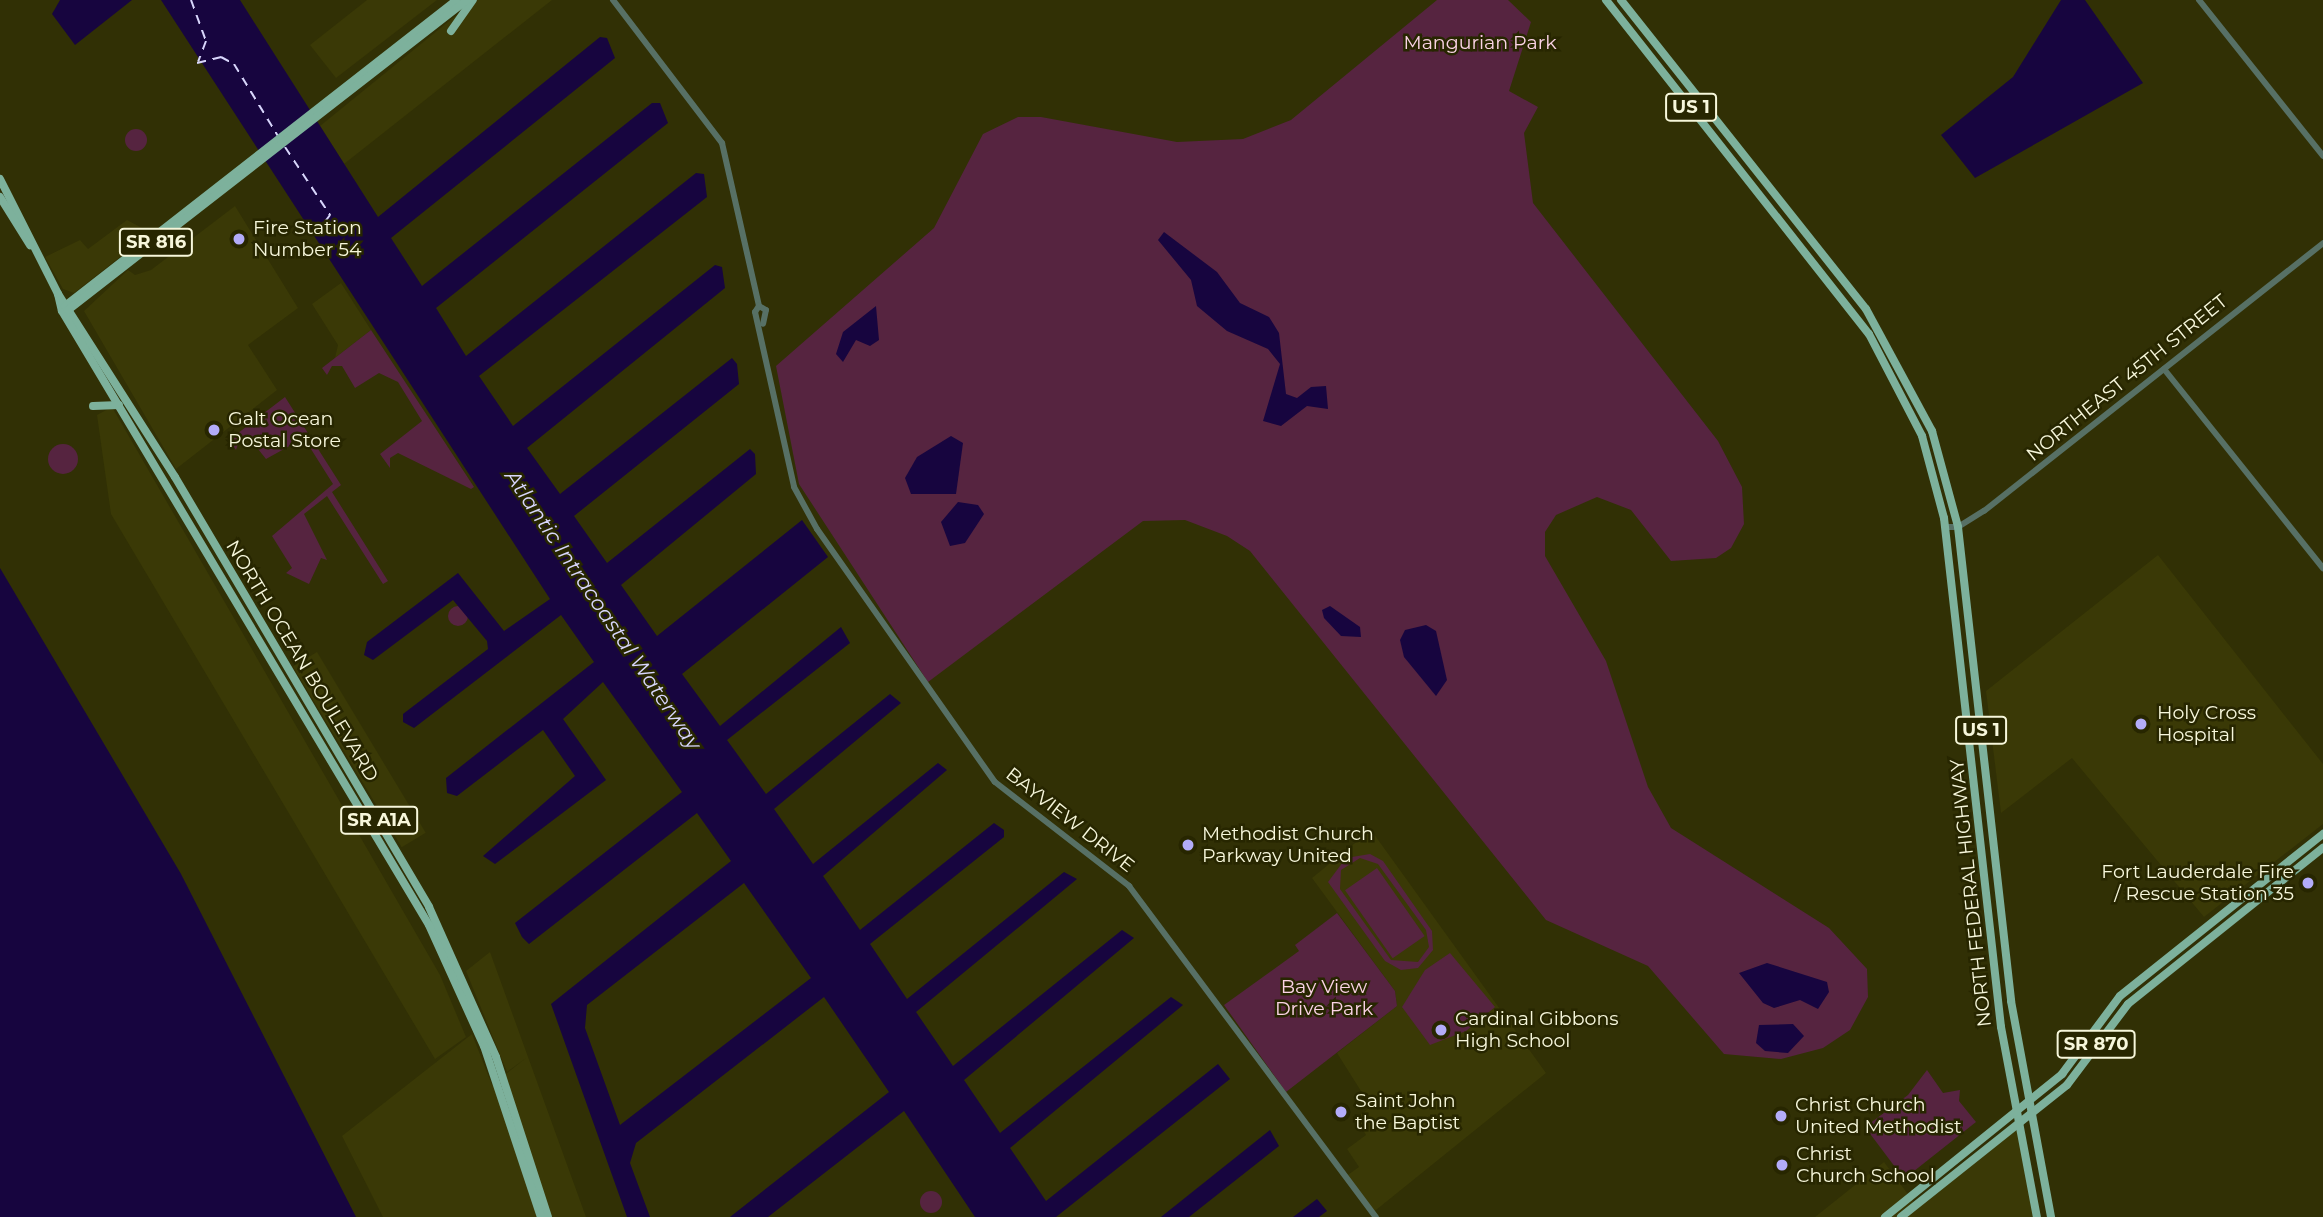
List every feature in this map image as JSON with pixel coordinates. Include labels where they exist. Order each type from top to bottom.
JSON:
[{"type":"main road","name":"SR 816","points":[[62,311],[456,0]]},
{"type":"main road","name":"SR 816","points":[[330,101],[467,0]]},
{"type":"main road","points":[[451,31],[473,0]]},
{"type":"main road","name":"NORTH FEDERAL HIGHWAY","points":[[1606,0],[1795,238],[1899,384],[1929,457],[1945,527],[1953,587],[1987,900],[2015,1112],[2037,1217]]},
{"type":"main road","points":[[1615,0],[1641,24]]},
{"type":"main road","name":"NORTH FEDERAL HIGHWAY","points":[[1621,0],[1867,309],[1909,378],[1940,454],[1958,527],[2000,912],[2023,1078],[2050,1217]]},
{"type":"main road","points":[[1653,59],[1673,65]]},
{"type":"main road","points":[[1703,121],[1723,128]]},
{"type":"main road","name":"NORTH OCEAN BOULEVARD","points":[[0,179],[30,246]]},
{"type":"main road","name":"NORTH OCEAN BOULEVARD","points":[[0,197],[233,575],[449,946],[496,1057],[548,1217]]},
{"type":"main road","points":[[1795,238],[1811,239]]},
{"type":"main road","name":"NORTH OCEAN BOULEVARD","points":[[58,294],[62,311],[221,570],[434,935],[491,1067],[541,1217]]},
{"type":"main road","points":[[96,366],[108,372]]},
{"type":"main road","points":[[93,406],[120,405]]},
{"type":"main road","points":[[221,570],[233,575]]},
{"type":"main road","points":[[1953,587],[1966,600]]},
{"type":"main road","points":[[1977,804],[1991,826]]},
{"type":"main road","points":[[1979,826],[1993,850]]},
{"type":"main road","name":"SR 870","points":[[1885,1217],[2070,1066],[2111,1003],[2323,834]]},
{"type":"main road","points":[[2305,863],[2313,842]]},
{"type":"main road","name":"SR 870","points":[[1904,1215],[2073,1079],[2128,1004],[2323,848]]},
{"type":"main road","points":[[1987,900],[2000,912]]},
{"type":"main road","points":[[2023,1078],[2045,1088]]},
{"type":"main road","points":[[2002,1137],[2021,1145]]},
{"type":"main road","points":[[1904,1215],[1910,1197]]},
{"type":"street","name":"BAYVIEW DRIVE","points":[[613,0],[722,143],[759,306],[794,486],[817,529],[995,782],[1129,886],[1370,1216]]},
{"type":"street","name":"BAYVIEW DRIVE","points":[[618,0],[626,14]]},
{"type":"street","points":[[2199,0],[2323,156]]},
{"type":"street","name":"NORTHEAST 45TH STREET","points":[[1958,527],[2323,243]]},
{"type":"street","points":[[2164,369],[2323,568]]},
{"type":"street","points":[[1945,527],[1958,527]]},
{"type":"shaded area","points":[[367,0],[437,0],[336,78],[310,45]]},
{"type":"shaded area","points":[[475,0],[552,0],[344,164],[320,126]]},
{"type":"shaded area","points":[[235,206],[298,308],[248,345],[277,390],[176,469],[84,311],[128,270],[135,275],[151,270]]},
{"type":"shaded area","points":[[127,220],[144,229],[138,243],[74,293],[63,289],[45,257],[80,240],[88,249]]},
{"type":"shaded area","points":[[341,283],[371,330],[335,358],[338,345],[312,304]]},
{"type":"shaded area","points":[[112,407],[440,975],[466,1037],[435,1059],[111,514],[97,415]]},
{"type":"shaded area","name":"Holy Cross Hospital","points":[[2158,555],[2323,764],[2323,824],[2204,917],[2072,758],[2001,813],[1986,691]]},
{"type":"shaded area","points":[[317,652],[426,833],[402,847],[293,666]]},
{"type":"shaded area","name":"Cardinal Gibbons High School","points":[[1371,830],[1546,1073],[1376,1210],[1367,1209],[1345,1177],[1359,1167],[1347,1149],[1366,1135],[1356,1118],[1371,1107],[1337,1053],[1397,1006],[1395,991],[1312,878]]},
{"type":"shaded area","points":[[490,952],[586,1217],[383,1217],[342,1136],[472,1034],[492,1085],[526,1058],[507,1072],[466,971]]},
{"type":"shaded area","points":[[2018,1124],[2037,1217],[1815,1217],[1884,1162],[1916,1205]]},
{"type":"green space","name":"Mangurian Park","points":[[1437,0],[1508,0],[1531,22],[1509,91],[1538,107],[1524,133],[1533,203],[1718,441],[1742,487],[1744,524],[1731,548],[1716,558],[1671,561],[1631,510],[1597,497],[1556,515],[1545,532],[1545,556],[1606,661],[1648,787],[1671,828],[1829,928],[1867,969],[1868,997],[1850,1030],[1823,1048],[1781,1059],[1724,1054],[1648,966],[1546,920],[1250,551],[1227,536],[1185,520],[1143,521],[928,682],[799,484],[776,366],[934,228],[983,134],[1018,117],[1041,117],[1177,142],[1243,139],[1291,120]]},
{"type":"green space","points":[[136,129],[144,132],[147,140],[144,148],[136,151],[128,148],[125,140],[128,132]]},
{"type":"green space","points":[[371,330],[474,487],[471,489],[398,453],[390,458],[390,468],[380,454],[422,421],[398,382],[379,373],[355,388],[342,366],[332,366],[327,375],[322,368]]},
{"type":"green space","points":[[285,397],[341,485],[332,492],[388,581],[383,584],[327,496],[304,514],[327,560],[321,558],[309,584],[286,573],[292,568],[272,536],[333,484],[304,438],[266,459],[250,439],[239,441],[236,450],[229,440]]},
{"type":"green space","points":[[63,444],[69,445],[77,453],[77,465],[69,473],[63,474],[57,473],[49,465],[48,459],[49,453],[57,445]]},
{"type":"green space","points":[[458,606],[465,609],[468,616],[465,623],[458,626],[451,623],[448,616],[451,609]]},
{"type":"green space","points":[[1370,854],[1383,861],[1432,931],[1433,950],[1418,968],[1401,970],[1385,961],[1328,882],[1346,858]],"holes":[[[1360,858],[1378,864],[1426,930],[1429,947],[1418,962],[1391,960],[1340,889],[1341,870]]]},
{"type":"green space","points":[[1377,868],[1425,936],[1393,958],[1345,890]]},
{"type":"green space","name":"Bay View Drive Park","points":[[1337,913],[1395,991],[1397,1006],[1286,1092],[1224,1005],[1299,951],[1295,945]]},
{"type":"green space","points":[[1450,953],[1495,1007],[1466,1031],[1430,1045],[1402,1007],[1425,970]]},
{"type":"green space","points":[[1927,1070],[1943,1093],[1960,1090],[1959,1101],[1976,1122],[1904,1179],[1865,1127],[1908,1095]]},
{"type":"green space","points":[[931,1191],[939,1194],[942,1202],[939,1210],[931,1213],[923,1210],[920,1202],[923,1194]]},
{"type":"water","points":[[60,0],[132,0],[75,45],[52,14]]},
{"type":"water","name":"Atlantic Intracoastal Waterway","points":[[161,0],[240,0],[378,217],[600,37],[607,38],[615,58],[391,238],[422,286],[652,103],[660,103],[668,123],[436,308],[466,356],[696,173],[704,174],[707,197],[479,376],[513,426],[715,265],[722,267],[725,288],[527,448],[560,494],[732,358],[737,364],[739,384],[574,516],[607,563],[750,449],[755,454],[756,474],[621,585],[657,636],[802,520],[828,557],[682,674],[720,726],[841,627],[850,643],[727,740],[766,794],[890,694],[901,703],[774,809],[813,864],[938,763],[947,770],[823,876],[860,930],[994,823],[1004,830],[1004,837],[870,944],[907,999],[1064,872],[1077,879],[916,1012],[953,1066],[1122,930],[1134,938],[964,1080],[1000,1133],[1171,997],[1183,1005],[1010,1148],[1046,1201],[1218,1064],[1230,1079],[1056,1217],[975,1217],[904,1111],[768,1217],[730,1217],[889,1092],[824,997],[636,1143],[630,1163],[650,1217],[627,1217],[551,1004],[731,861],[697,813],[529,944],[515,923],[682,792],[603,682],[563,719],[606,780],[495,864],[483,856],[575,776],[543,730],[457,796],[447,793],[446,778],[594,662],[561,615],[414,728],[403,722],[403,714],[488,649],[487,641],[453,600],[373,660],[364,655],[367,642],[458,573],[504,631],[550,599]],"holes":[[[744,883],[811,978],[620,1125],[585,1028],[587,1005]]]},
{"type":"water","points":[[2061,0],[2085,0],[2143,83],[1975,178],[1941,135],[2013,77]]},
{"type":"water","points":[[1164,232],[1217,272],[1240,303],[1269,317],[1279,333],[1286,394],[1297,398],[1311,387],[1326,386],[1328,409],[1307,406],[1281,426],[1263,421],[1280,364],[1268,349],[1227,331],[1197,306],[1191,280],[1158,240]]},
{"type":"water","points":[[876,306],[879,340],[870,346],[856,340],[843,362],[836,354],[843,332]]},
{"type":"water","points":[[951,436],[963,443],[956,494],[911,494],[905,478],[917,457]]},
{"type":"water","points":[[958,502],[978,505],[984,514],[965,543],[950,546],[941,522]]},
{"type":"water","points":[[0,568],[181,874],[356,1217],[0,1217]]},
{"type":"water","points":[[1330,606],[1360,627],[1361,637],[1341,636],[1324,618],[1322,610]]},
{"type":"water","points":[[1426,625],[1436,631],[1447,680],[1436,696],[1404,657],[1400,640],[1405,630]]},
{"type":"water","points":[[1767,963],[1827,982],[1829,992],[1818,1009],[1800,1000],[1774,1008],[1763,1003],[1739,973]]},
{"type":"water","points":[[1793,1024],[1804,1036],[1788,1053],[1765,1051],[1756,1043],[1759,1025]]},
{"type":"water","points":[[1270,1130],[1279,1146],[1189,1217],[1161,1217]]},
{"type":"water","points":[[1317,1199],[1327,1211],[1319,1217],[1293,1217]]},
{"type":"ferry route","points":[[191,0],[206,41],[198,62]]},
{"type":"ferry route","points":[[197,63],[221,57],[234,64],[278,136]]},
{"type":"ferry route","points":[[285,147],[330,215],[312,239]]},
{"type":"place","name":"Fire Station Number 54","points":[[239,239]]},
{"type":"place","name":"Galt Ocean Postal Store","points":[[214,430]]},
{"type":"place","name":"Holy Cross Hospital","points":[[2141,724]]},
{"type":"place","name":"Methodist Church Parkway United","points":[[1188,845]]},
{"type":"place","name":"Fort Lauderdale Fire / Rescue Station 35","points":[[2308,883]]},
{"type":"place","name":"Cardinal Gibbons High School","points":[[1441,1030]]},
{"type":"place","name":"Saint John the Baptist","points":[[1341,1112]]},
{"type":"place","name":"Christ Church United Methodist","points":[[1781,1116]]},
{"type":"place","name":"Christ Church School","points":[[1782,1165]]}]
